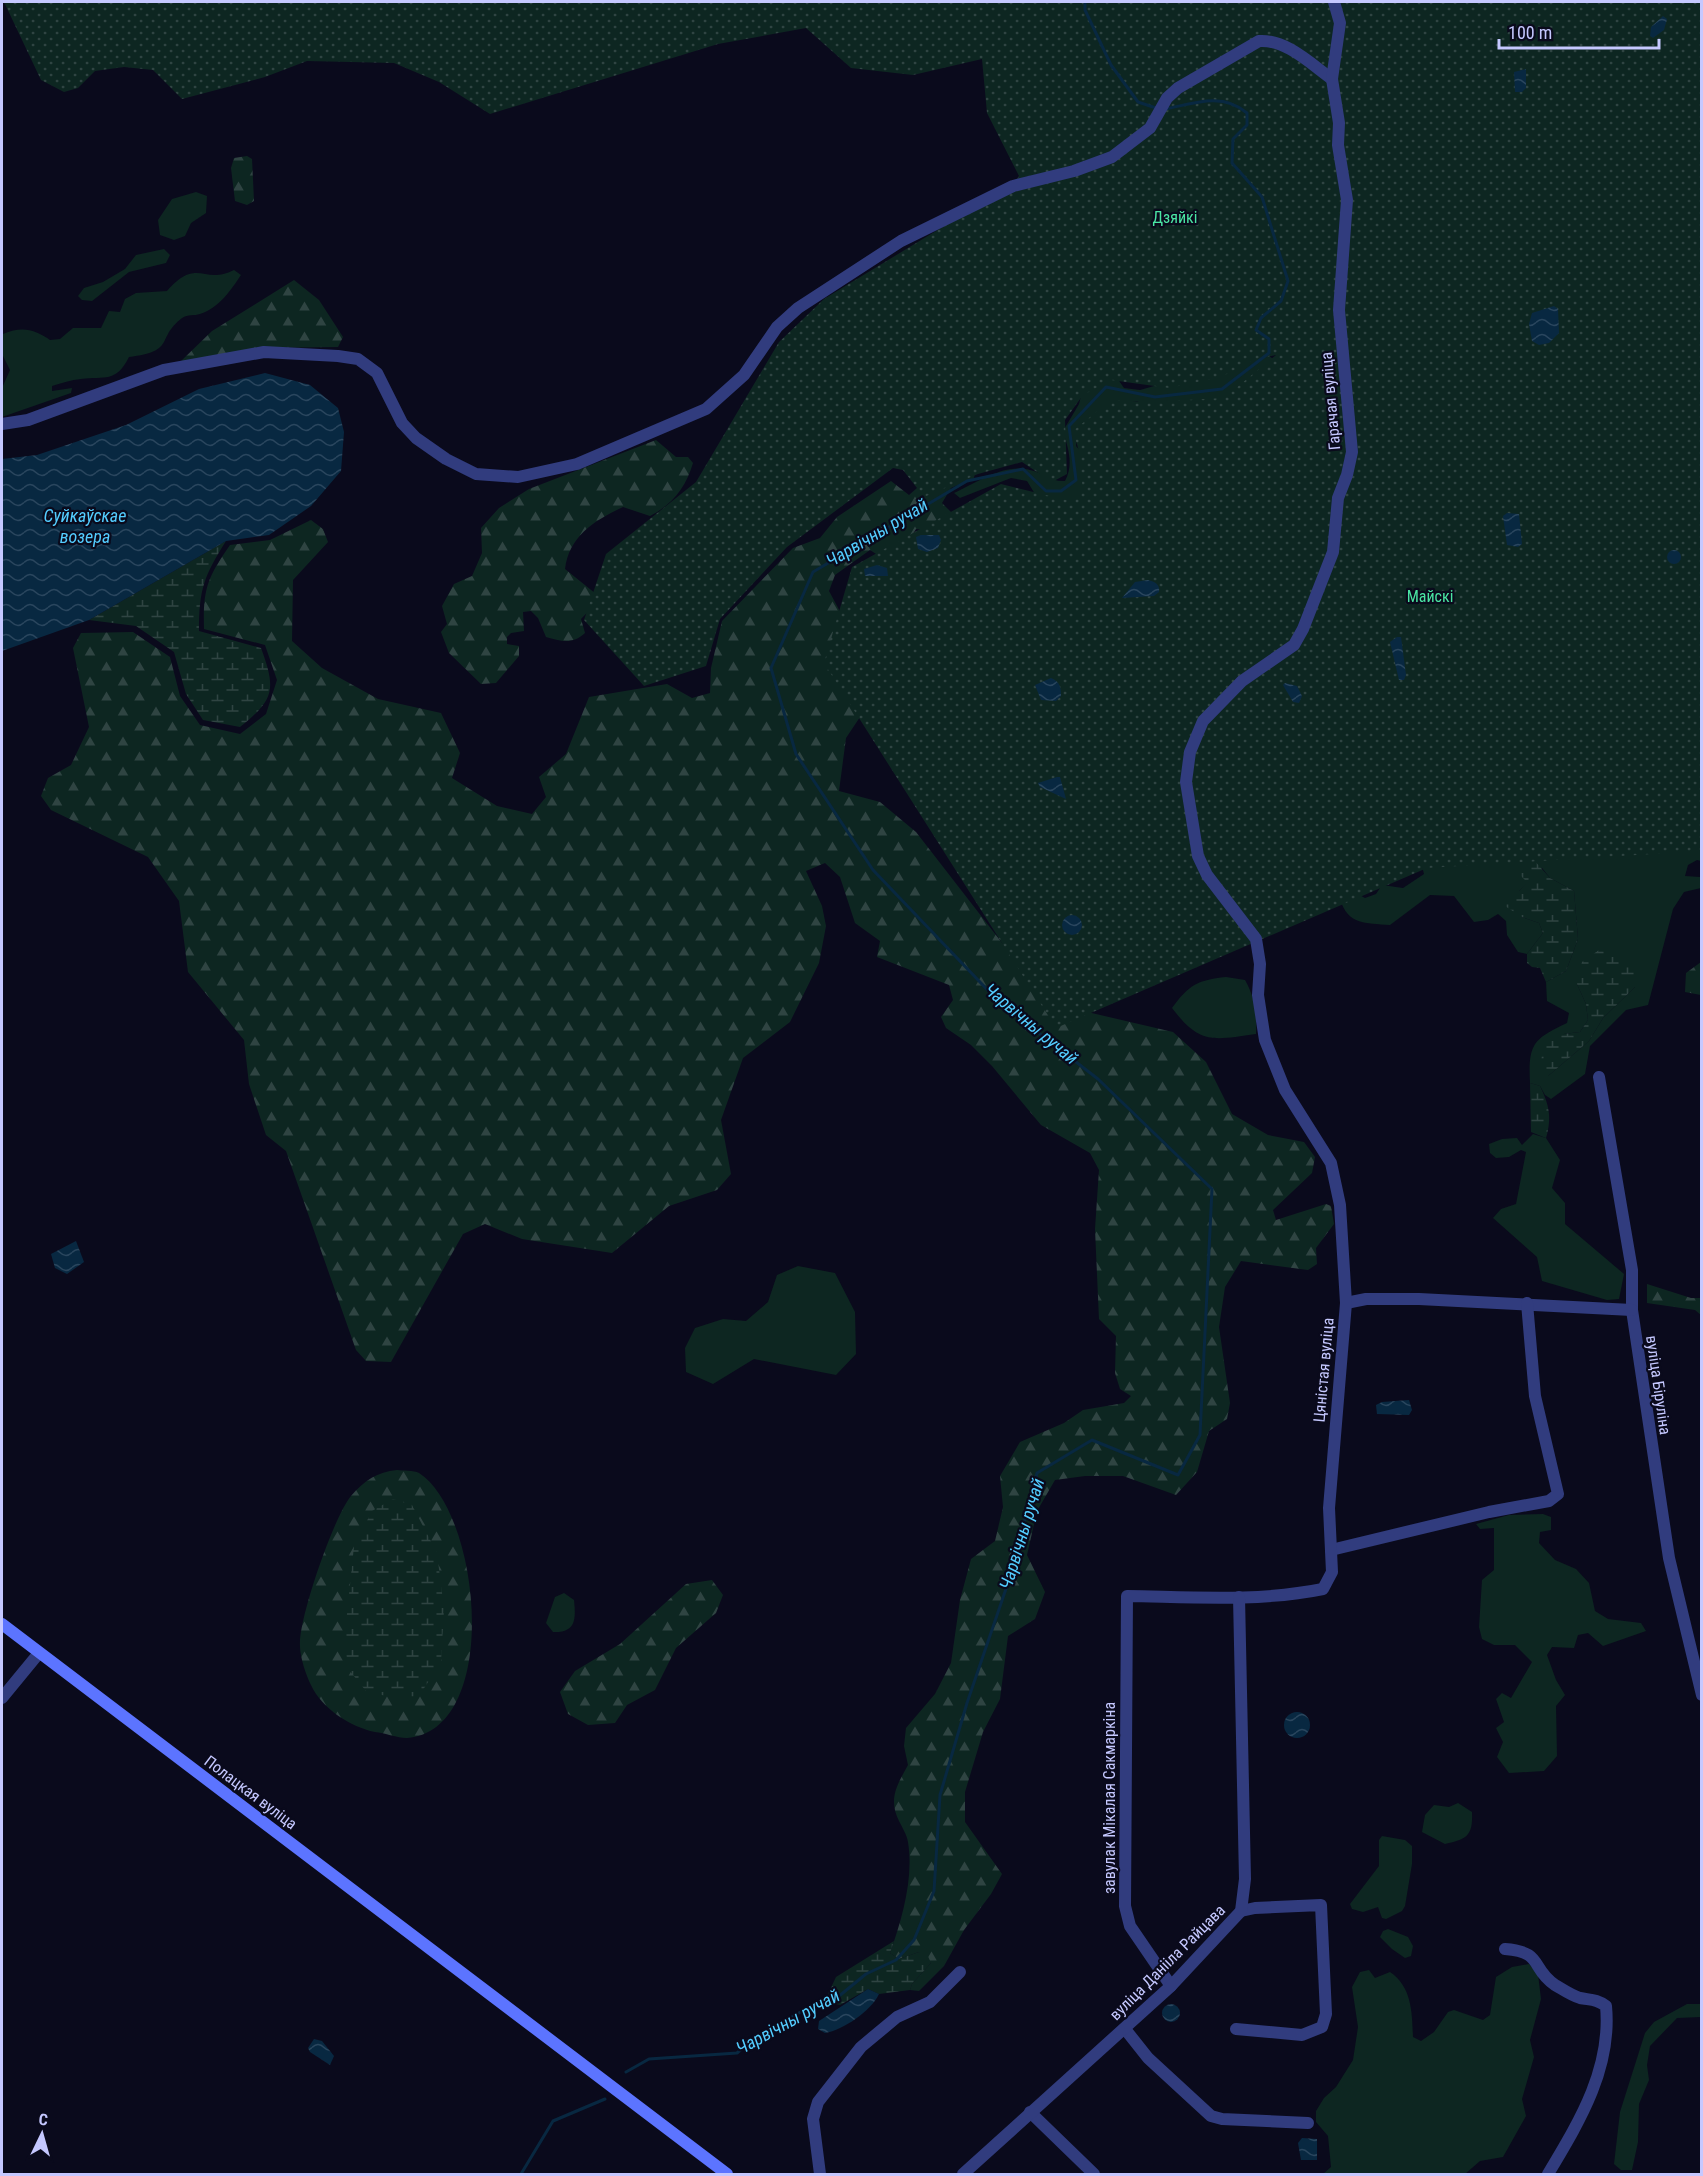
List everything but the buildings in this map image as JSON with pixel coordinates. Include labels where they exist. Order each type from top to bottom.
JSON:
[{"type":"main road","name":"Полацкая вуліца","points":[[2,1624],[728,2175]]},
{"type":"street","name":"Гарачая вуліца","points":[[1334,2],[1340,23],[1332,79],[1338,123],[1338,146],[1347,200],[1339,310],[1352,452],[1347,475],[1338,498],[1333,552],[1303,629],[1294,645],[1242,681],[1203,721],[1190,752],[1186,782],[1198,856],[1219,894],[1242,918],[1256,939],[1260,964],[1258,995],[1265,1040],[1285,1090],[1331,1163],[1340,1205],[1346,1303]]},
{"type":"street","points":[[2,424],[28,420],[164,370],[264,352],[338,356],[358,359],[377,373],[402,423],[416,438],[446,459],[476,474],[518,477],[577,464],[706,409],[744,375],[777,327],[798,308],[901,241],[1013,186],[1074,171],[1112,157],[1150,128],[1167,98],[1178,88],[1259,40],[1272,40],[1289,48],[1332,79]]},
{"type":"street","name":"вуліца Біруліна","points":[[1599,1077],[1632,1270],[1632,1310],[1669,1558],[1701,1695]]},
{"type":"street","name":"Цяністая вуліца","points":[[1239,1597],[1301,1593],[1323,1589],[1332,1572],[1330,1497],[1346,1303],[1366,1299],[1419,1299],[1632,1310]]},
{"type":"street","points":[[1331,1550],[1489,1512],[1549,1501],[1558,1494],[1535,1396],[1527,1303]]},
{"type":"street","name":"завулак Мікалая Сакмаркіна","points":[[1171,1986],[1130,1926],[1125,1906],[1127,1596],[1239,1597]]},
{"type":"street","name":"вуліца Данііла Райцава","points":[[963,2175],[1171,1986],[1241,1911],[1245,1879],[1239,1597]]},
{"type":"street","points":[[2,1698],[39,1653]]},
{"type":"street","points":[[1236,2029],[1302,2034],[1322,2027],[1326,2014],[1321,1905],[1255,1908],[1241,1911]]},
{"type":"street","points":[[1505,1949],[1523,1950],[1535,1959],[1553,1984],[1578,1998],[1598,2000],[1606,2006],[1608,2024],[1601,2071],[1587,2108],[1548,2175]]},
{"type":"street","points":[[820,2175],[813,2119],[818,2102],[861,2047],[897,2017],[930,2002],[960,1972]]},
{"type":"street","points":[[1125,2029],[1148,2058],[1211,2116],[1222,2119],[1308,2123]]},
{"type":"street","points":[[1030,2112],[1094,2175]]},
{"type":"green space","name":"Майскі","points":[[4,2],[1701,2],[1701,851],[1427,868],[1056,1028],[824,663],[852,567],[1001,484],[1066,500],[1083,492],[1079,451],[1073,431],[1111,400],[1149,402],[1224,398],[1276,355],[1253,360],[1221,377],[1169,388],[1111,380],[1083,395],[1065,420],[1067,474],[1052,482],[1022,462],[978,474],[924,497],[903,470],[893,468],[787,547],[720,619],[706,666],[644,686],[584,620],[606,554],[696,482],[779,342],[824,299],[959,217],[1006,195],[1019,176],[987,113],[982,59],[913,75],[851,68],[806,28],[718,44],[490,114],[439,82],[394,63],[307,61],[265,77],[182,99],[153,70],[124,67],[95,71],[78,88],[64,92],[41,80]]},
{"type":"green space","points":[[247,156],[252,159],[254,201],[247,205],[235,201],[231,168],[234,158]]},
{"type":"green space","points":[[196,192],[207,196],[206,213],[191,223],[185,236],[174,240],[160,235],[158,220],[172,199]]},
{"type":"green space","points":[[164,249],[170,255],[166,263],[129,272],[92,301],[82,300],[78,296],[84,288],[103,282],[125,269],[136,255]]},
{"type":"green space","points":[[234,270],[241,275],[224,298],[207,311],[182,318],[174,325],[160,348],[129,357],[119,371],[109,377],[77,379],[52,386],[52,391],[72,388],[71,393],[2,417],[2,388],[10,370],[2,354],[3,334],[22,329],[39,333],[50,340],[60,339],[73,328],[101,328],[109,311],[120,312],[125,299],[136,293],[167,291],[186,275],[194,273],[215,275]]},
{"type":"green space","points":[[294,280],[319,300],[343,337],[338,347],[262,348],[179,363],[212,331]]},
{"type":"green space","points":[[1266,354],[1278,362],[1254,398],[1161,415],[1137,401],[1111,405],[1077,432],[1076,446],[1085,456],[1086,503],[1038,499],[1027,481],[1011,478],[960,498],[954,493],[991,475],[1011,469],[1030,470],[1065,481],[1070,462],[1063,431],[1079,404],[1089,364],[1111,369],[1124,388],[1140,390]]},
{"type":"green space","points":[[656,440],[676,457],[688,457],[693,463],[678,494],[650,516],[623,507],[603,518],[585,530],[567,557],[565,569],[601,598],[581,619],[585,633],[571,641],[546,637],[538,618],[531,611],[523,612],[524,631],[511,633],[507,637],[507,644],[519,646],[519,656],[496,683],[481,684],[449,653],[441,632],[447,624],[442,606],[454,584],[472,576],[482,553],[481,528],[499,508],[529,489]]},
{"type":"green space","points":[[975,471],[974,478],[951,488],[942,503],[963,524],[941,531],[916,529],[903,550],[887,561],[870,550],[835,575],[829,591],[858,645],[874,696],[846,738],[839,791],[880,802],[916,832],[1027,975],[1053,1004],[1173,1032],[1206,1062],[1232,1114],[1268,1135],[1304,1142],[1315,1157],[1312,1173],[1273,1210],[1276,1220],[1326,1204],[1331,1206],[1334,1224],[1316,1248],[1317,1264],[1308,1270],[1241,1261],[1225,1287],[1219,1327],[1230,1403],[1227,1419],[1209,1431],[1197,1472],[1176,1495],[1123,1476],[1085,1476],[1055,1480],[1037,1511],[1027,1555],[1045,1592],[1035,1619],[1008,1636],[1000,1699],[983,1732],[965,1792],[965,1822],[1002,1874],[991,1894],[964,1930],[944,1966],[919,1991],[910,1990],[912,1984],[931,1963],[919,1952],[899,1959],[890,1953],[903,1912],[909,1870],[907,1839],[894,1806],[897,1786],[908,1765],[904,1746],[906,1728],[935,1694],[951,1663],[960,1600],[971,1559],[995,1541],[1003,1507],[1000,1476],[1020,1442],[1064,1423],[1083,1410],[1124,1403],[1131,1396],[1120,1389],[1115,1373],[1116,1336],[1099,1319],[1095,1229],[1099,1170],[1090,1153],[1041,1125],[992,1066],[971,1045],[946,1028],[941,1017],[953,1000],[949,985],[877,957],[880,941],[855,923],[840,877],[825,863],[806,871],[822,906],[826,926],[819,963],[790,1022],[743,1058],[721,1120],[731,1174],[717,1190],[669,1206],[612,1253],[522,1239],[485,1224],[463,1234],[391,1362],[366,1361],[356,1350],[286,1151],[266,1135],[249,1084],[244,1040],[188,972],[179,901],[148,857],[51,810],[41,796],[48,778],[71,765],[89,727],[73,648],[81,633],[133,632],[170,657],[180,696],[200,725],[240,734],[266,714],[277,680],[265,645],[204,629],[204,604],[208,584],[216,566],[230,545],[270,540],[311,520],[323,529],[328,542],[293,580],[292,641],[322,668],[378,699],[441,713],[460,753],[452,778],[497,806],[532,814],[546,797],[539,777],[566,754],[589,697],[667,684],[692,698],[710,693],[711,668],[722,621],[793,548],[820,538],[837,517],[891,481],[909,495],[925,481]]},
{"type":"green space","points":[[226,541],[204,583],[200,604],[199,631],[261,648],[269,674],[269,692],[260,709],[240,727],[203,720],[186,694],[174,652],[136,626],[89,620]]},
{"type":"green space","points":[[1701,848],[1701,861],[1697,860],[1688,865],[1685,876],[1700,877],[1701,888],[1684,892],[1673,909],[1648,1005],[1626,1010],[1590,1046],[1585,1074],[1551,1099],[1545,1095],[1540,1086],[1530,1083],[1530,1059],[1535,1044],[1540,1039],[1567,1023],[1569,1013],[1547,1001],[1546,982],[1566,971],[1578,939],[1574,891],[1550,878],[1542,868],[1519,891],[1522,917],[1539,923],[1543,933],[1527,954],[1518,952],[1507,935],[1506,921],[1498,914],[1488,920],[1474,922],[1454,896],[1430,895],[1390,925],[1359,921],[1343,908],[1340,899],[1354,892],[1365,898],[1376,894],[1382,885],[1403,888],[1424,874],[1418,851]],"holes":[[[1577,984],[1635,987],[1603,1018],[1589,1041],[1548,1076],[1564,1034],[1580,1032],[1588,1020],[1586,1004]]]},
{"type":"green space","points":[[1532,858],[1550,878],[1574,891],[1578,939],[1566,971],[1546,982],[1540,968],[1532,967],[1527,963],[1527,954],[1543,933],[1539,923],[1522,917],[1505,906],[1506,894],[1519,891],[1527,882],[1521,876],[1518,862]]},
{"type":"green space","points":[[1599,950],[1632,960],[1636,967],[1635,987],[1603,1018],[1589,1041],[1548,1076],[1540,1075],[1543,1044],[1564,1034],[1580,1032],[1588,1020],[1586,1004],[1577,984],[1582,962]]},
{"type":"green space","points":[[1701,962],[1701,995],[1685,992],[1686,973]]},
{"type":"green space","points":[[1226,977],[1245,980],[1255,1006],[1256,1034],[1229,1038],[1208,1037],[1191,1029],[1172,1008],[1194,985]]},
{"type":"green space","points":[[1530,1083],[1540,1086],[1546,1099],[1549,1124],[1546,1138],[1531,1132]]},
{"type":"green space","points":[[1533,1134],[1546,1138],[1560,1160],[1552,1188],[1565,1203],[1565,1224],[1624,1274],[1619,1299],[1607,1300],[1542,1281],[1537,1257],[1493,1218],[1501,1209],[1516,1204],[1526,1152],[1521,1150],[1509,1157],[1496,1158],[1490,1153],[1489,1144],[1502,1139],[1517,1138],[1522,1145]]},
{"type":"green space","points":[[798,1266],[835,1273],[855,1312],[856,1354],[836,1375],[754,1359],[713,1384],[686,1372],[685,1348],[695,1328],[723,1319],[746,1321],[768,1302],[777,1275]]},
{"type":"green space","points":[[1647,1284],[1691,1298],[1701,1298],[1701,1315],[1695,1310],[1647,1303]]},
{"type":"green space","points":[[397,1470],[419,1473],[440,1496],[457,1530],[467,1572],[472,1618],[469,1661],[458,1699],[437,1726],[407,1738],[366,1730],[338,1716],[322,1702],[311,1685],[300,1646],[305,1614],[318,1569],[344,1507],[366,1481],[377,1475]]},
{"type":"green space","points":[[393,1499],[412,1505],[437,1553],[444,1609],[441,1662],[419,1696],[390,1697],[366,1691],[349,1670],[344,1643],[354,1546],[372,1511]]},
{"type":"green space","points":[[1543,1514],[1551,1517],[1551,1530],[1540,1532],[1539,1543],[1555,1560],[1576,1569],[1589,1583],[1595,1611],[1608,1619],[1641,1623],[1646,1631],[1603,1646],[1588,1633],[1578,1635],[1574,1648],[1552,1647],[1547,1655],[1556,1680],[1565,1695],[1556,1706],[1557,1756],[1544,1771],[1509,1773],[1497,1757],[1503,1742],[1496,1728],[1504,1722],[1496,1699],[1502,1693],[1511,1698],[1532,1662],[1515,1645],[1494,1645],[1482,1639],[1479,1627],[1482,1580],[1494,1570],[1494,1528],[1480,1529],[1476,1524],[1509,1515]]},
{"type":"green space","points":[[712,1580],[723,1595],[716,1613],[676,1648],[655,1690],[627,1705],[615,1723],[588,1725],[568,1714],[560,1692],[575,1671],[620,1644],[686,1584]]},
{"type":"green space","points":[[564,1593],[574,1600],[573,1624],[561,1632],[553,1632],[546,1623],[555,1597]]},
{"type":"green space","points":[[1458,1803],[1472,1812],[1470,1831],[1467,1835],[1445,1844],[1422,1832],[1425,1815],[1434,1805],[1449,1807]]},
{"type":"green space","points":[[1382,1836],[1405,1840],[1412,1846],[1412,1864],[1405,1906],[1402,1911],[1386,1919],[1382,1918],[1378,1907],[1363,1912],[1352,1909],[1350,1904],[1379,1866],[1379,1840]]},
{"type":"green space","points":[[1388,1929],[1408,1937],[1413,1946],[1411,1956],[1405,1958],[1380,1937],[1383,1931]]},
{"type":"green space","points":[[894,1941],[890,1953],[899,1959],[919,1952],[927,1954],[931,1963],[912,1984],[910,1990],[879,1994],[868,1989],[840,2005],[831,2003],[828,1994],[836,1977]]},
{"type":"green space","points":[[1529,1964],[1538,1974],[1541,1999],[1530,2040],[1534,2057],[1522,2099],[1526,2116],[1503,2157],[1480,2161],[1465,2174],[1323,2174],[1331,2167],[1328,2136],[1316,2122],[1316,2111],[1324,2098],[1336,2087],[1353,2060],[1358,2027],[1352,1987],[1360,1972],[1369,1970],[1375,1978],[1390,1972],[1397,1978],[1407,1993],[1413,2037],[1421,2041],[1434,2032],[1448,2012],[1454,2010],[1483,2020],[1490,2015],[1496,1977],[1512,1967]]},
{"type":"green space","points":[[1687,2004],[1701,2004],[1701,2017],[1677,2018],[1650,2046],[1647,2065],[1649,2080],[1639,2104],[1638,2142],[1632,2170],[1621,2170],[1614,2164],[1620,2112],[1645,2033],[1654,2022]]},
{"type":"water","points":[[1663,16],[1667,19],[1664,30],[1653,38],[1650,36],[1651,27]]},
{"type":"water","points":[[1526,69],[1526,88],[1522,92],[1515,92],[1514,72]]},
{"type":"water","points":[[1554,306],[1558,309],[1559,333],[1549,343],[1539,345],[1532,341],[1529,324],[1532,313]]},
{"type":"water","name":"Суйкаўскае возера","points":[[265,373],[310,385],[338,408],[344,432],[341,471],[311,506],[269,535],[226,541],[89,620],[2,651],[2,459],[37,455],[126,425],[199,389]]},
{"type":"water","points":[[1507,513],[1519,514],[1522,544],[1518,547],[1507,545],[1503,516]]},
{"type":"water","points":[[939,535],[941,540],[938,548],[927,552],[918,549],[916,537]]},
{"type":"water","points":[[1671,550],[1677,550],[1681,557],[1677,564],[1671,564],[1667,560],[1667,554]]},
{"type":"water","points":[[877,565],[887,568],[888,576],[865,576],[864,569]]},
{"type":"water","points":[[1148,580],[1159,587],[1159,592],[1154,596],[1122,598],[1135,582]]},
{"type":"water","points":[[1401,637],[1406,675],[1404,680],[1399,680],[1390,642]]},
{"type":"water","points":[[1051,678],[1059,685],[1061,696],[1056,701],[1041,700],[1035,685]]},
{"type":"water","points":[[1285,683],[1297,686],[1302,696],[1299,703],[1293,702],[1283,685]]},
{"type":"water","points":[[1060,777],[1066,799],[1040,787],[1038,783]]},
{"type":"water","points":[[1068,915],[1076,915],[1082,921],[1082,929],[1076,935],[1068,935],[1062,929],[1062,921]]},
{"type":"water","points":[[76,1241],[84,1262],[67,1274],[55,1268],[51,1254]]},
{"type":"water","points":[[1409,1400],[1412,1410],[1409,1415],[1377,1414],[1376,1405],[1382,1402]]},
{"type":"water","points":[[1297,1712],[1306,1716],[1310,1725],[1306,1734],[1297,1738],[1288,1734],[1284,1725],[1288,1716]]},
{"type":"water","points":[[868,1989],[879,1994],[863,2013],[848,2024],[832,2031],[825,2033],[818,2029],[819,2021]]},
{"type":"water","points":[[1171,2004],[1177,2007],[1180,2013],[1177,2019],[1171,2022],[1165,2019],[1162,2013],[1165,2007]]},
{"type":"water","points":[[314,2039],[322,2041],[334,2056],[330,2065],[310,2052],[308,2048]]},
{"type":"water","points":[[1302,2138],[1317,2139],[1317,2160],[1301,2160],[1298,2143]]},
{"type":"waterway","name":"Чарвічны ручай","points":[[1085,2],[1085,10],[1111,65],[1138,102],[1156,108]]},
{"type":"waterway","name":"Чарвічны ручай","points":[[626,2072],[649,2059],[737,2053],[752,2040],[804,2010],[833,2001],[866,1974],[896,1960],[914,1940],[934,1891],[940,1795],[967,1703],[1009,1580],[1037,1473],[1092,1440],[1178,1475],[1200,1435],[1212,1189],[1098,1079],[1000,1003],[873,870],[796,754],[771,668],[813,572],[967,481],[1023,469],[1046,491],[1061,491],[1076,480],[1069,426],[1106,387],[1155,397],[1222,389],[1269,353],[1269,339],[1256,330],[1261,318],[1281,301],[1288,281],[1262,197],[1232,163],[1233,139],[1247,125],[1247,113],[1238,107],[1218,101],[1198,102],[1166,109]]},
{"type":"waterway","points":[[521,2174],[553,2121],[605,2099]]},
{"type":"park label","name":"Дзяйкі","points":[[1175,217]]}]
